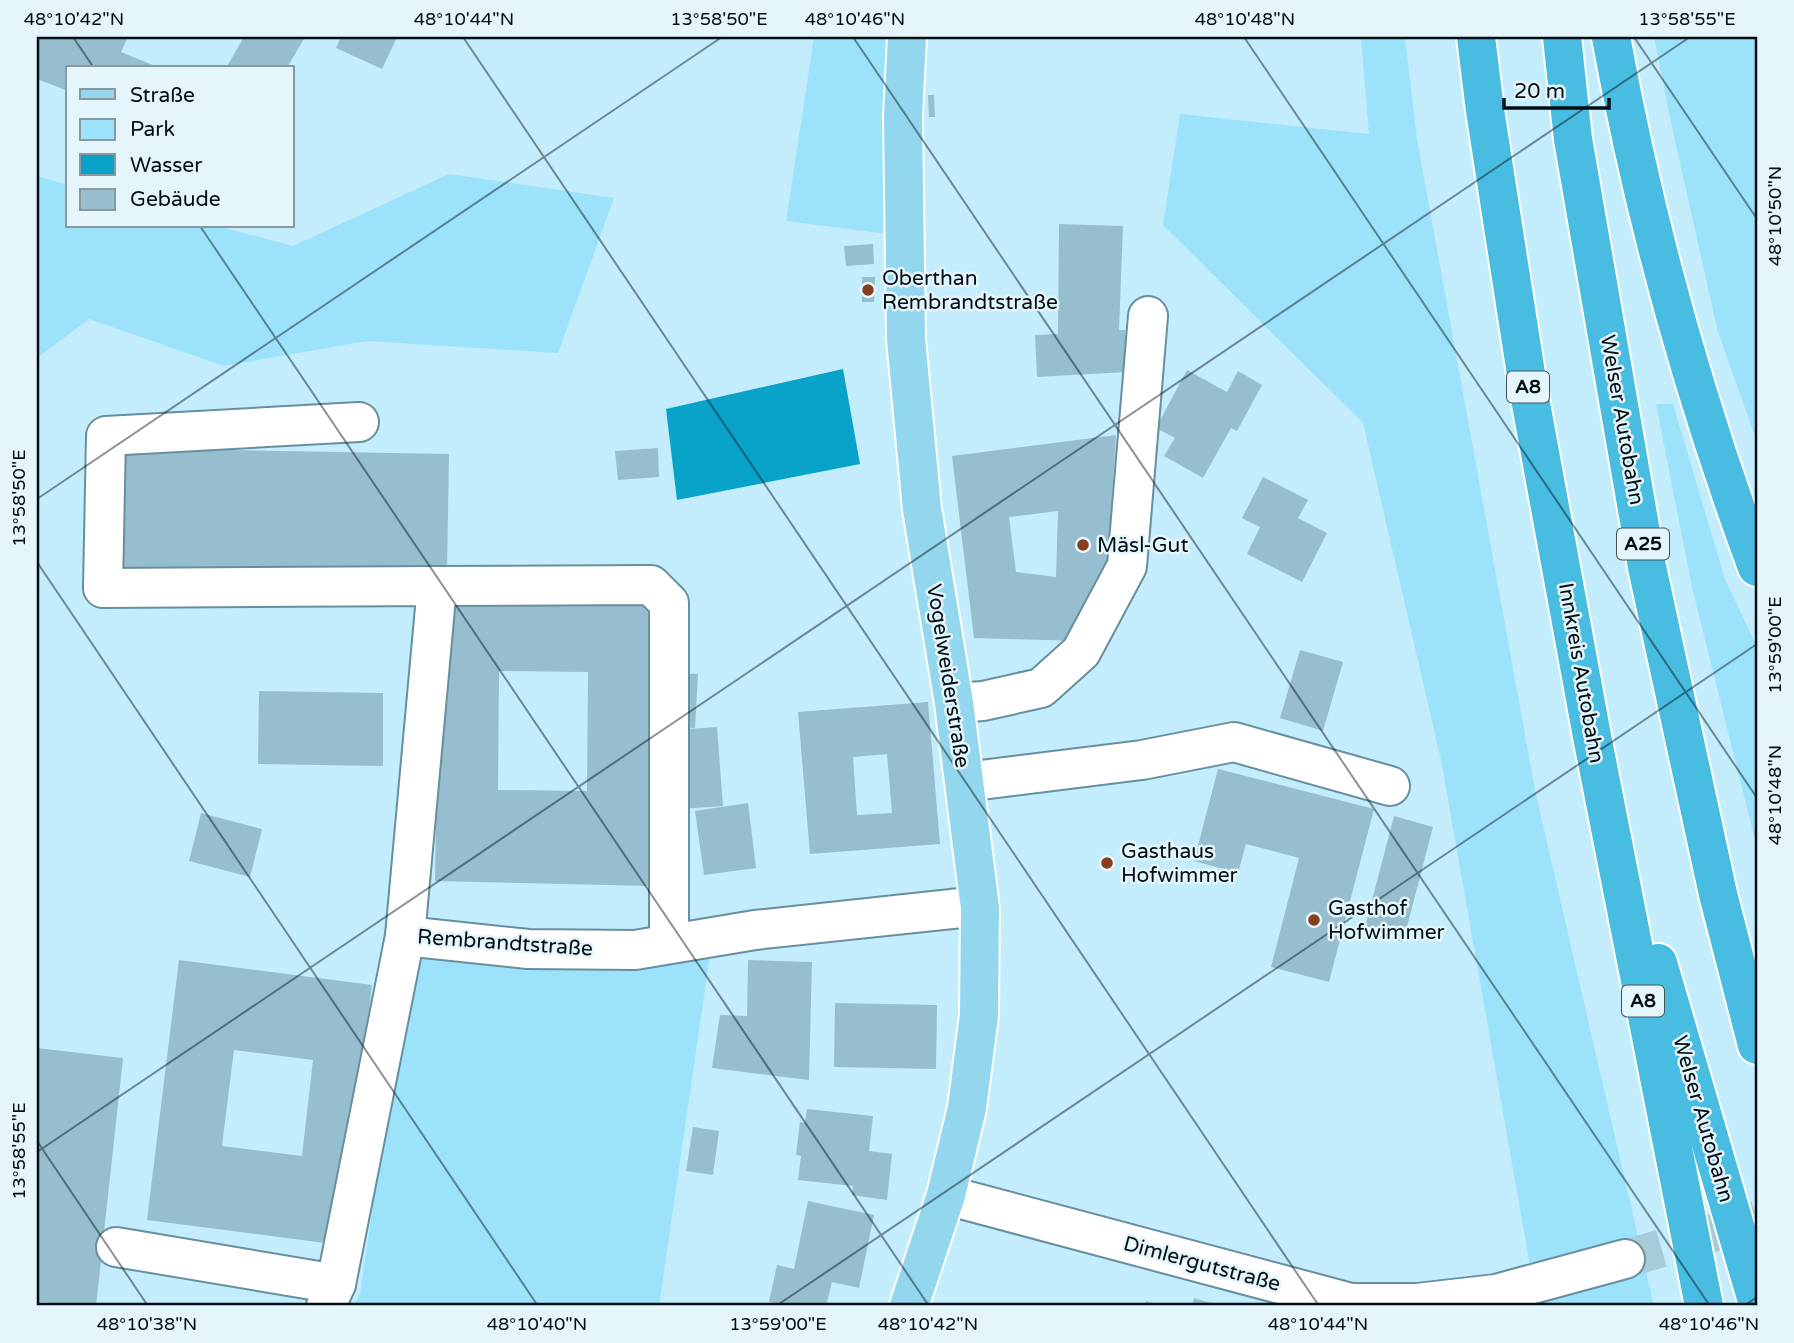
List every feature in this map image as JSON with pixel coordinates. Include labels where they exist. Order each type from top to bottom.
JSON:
[{"type":"highway","name":"Innkreis Autobahn","points":[[1476,37],[1529,393],[1592,736],[1703,1306]]},
{"type":"highway","name":"Welser Autobahn","points":[[1562,37],[1573,139],[1647,566],[1717,894],[1757,1045]]},
{"type":"highway","points":[[1611,37],[1626,121],[1681,339],[1726,483],[1757,566]]},
{"type":"highway","name":"Welser Autobahn","points":[[1592,736],[1757,1301]]},
{"type":"main road","name":"Vogelweiderstraße","points":[[907,37],[903,116],[906,339],[922,509],[954,703],[980,908],[977,1028],[967,1108],[946,1195],[909,1306]]},
{"type":"street","points":[[954,703],[983,701],[1041,688],[1081,652],[1126,566],[1148,316]]},
{"type":"street","points":[[359,422],[106,436],[103,588],[651,585],[669,603],[670,944]]},
{"type":"street","points":[[405,936],[437,586]]},
{"type":"street","points":[[965,782],[1142,760],[1234,742],[1390,786]]},
{"type":"street","name":"Rembrandtstraße","points":[[331,1295],[405,936],[528,949],[635,950],[755,930],[980,908]]},
{"type":"street","name":"Dimlergutstraße","points":[[946,1195],[1351,1303],[1417,1303],[1496,1294],[1626,1259]]},
{"type":"street","points":[[116,1247],[331,1295]]},
{"type":"green space","points":[[814,37],[896,37],[887,234],[786,221]]},
{"type":"green space","points":[[1361,37],[1405,37],[1417,139],[1535,790],[1654,1306],[1533,1306],[1530,1297],[1615,1272],[1607,1242],[1530,1266],[1441,760],[1363,423],[1163,225],[1180,114],[1369,134]]},
{"type":"green space","points":[[1654,37],[1757,37],[1757,442],[1718,332]]},
{"type":"green space","points":[[449,174],[614,198],[558,353],[367,341],[224,366],[89,319],[37,358],[37,176],[66,184],[66,228],[226,228],[293,246]]},
{"type":"green space","points":[[1656,404],[1673,404],[1725,579],[1757,647],[1757,848],[1692,587]]},
{"type":"green space","points":[[711,948],[659,1306],[354,1306],[360,1293],[384,1131],[422,956]]},
{"type":"water","points":[[843,369],[860,464],[677,500],[666,409]]},
{"type":"building","points":[[37,37],[128,37],[121,52],[155,66],[66,66],[66,90],[37,79]]},
{"type":"building","points":[[244,37],[305,37],[288,66],[227,66]]},
{"type":"building","points":[[341,37],[397,37],[382,69],[336,48]]},
{"type":"building","points":[[928,95],[934,95],[935,117],[929,117]]},
{"type":"building","points":[[1059,224],[1123,226],[1119,330],[1125,330],[1127,372],[1037,377],[1035,335],[1058,334]]},
{"type":"building","points":[[873,244],[874,264],[846,266],[844,246]]},
{"type":"building","name":"Oberthan Rembrandtstraße","points":[[862,277],[875,277],[874,302],[862,302]]},
{"type":"building","points":[[1187,370],[1227,392],[1238,371],[1262,385],[1237,431],[1231,428],[1203,478],[1164,456],[1175,438],[1156,428]]},
{"type":"building","name":"Mäsl-Gut","points":[[1116,435],[1106,589],[1082,641],[974,638],[952,456]],"holes":[[[1058,511],[1056,577],[1016,572],[1009,517]]]},
{"type":"building","points":[[121,448],[449,454],[447,574],[120,568]]},
{"type":"building","points":[[658,448],[659,477],[618,480],[615,451]]},
{"type":"building","points":[[1263,477],[1308,500],[1298,518],[1327,533],[1302,582],[1247,554],[1260,527],[1242,518]]},
{"type":"building","points":[[440,601],[657,605],[652,886],[435,881]],"holes":[[[499,671],[588,672],[587,791],[498,790]]]},
{"type":"building","points":[[1300,650],[1343,662],[1323,731],[1280,718]]},
{"type":"building","points":[[678,673],[698,674],[695,728],[675,727]]},
{"type":"building","points":[[259,691],[383,693],[383,766],[258,764]]},
{"type":"building","points":[[928,702],[940,844],[810,854],[798,712]],"holes":[[[887,754],[892,813],[857,815],[853,757]]]},
{"type":"building","points":[[717,727],[723,806],[680,809],[674,730]]},
{"type":"building","name":"Gasthof Hofwimmer","points":[[1218,769],[1374,809],[1329,982],[1271,967],[1299,858],[1246,844],[1238,873],[1194,861]]},
{"type":"building","points":[[748,803],[756,868],[704,875],[695,811]]},
{"type":"building","points":[[201,813],[262,829],[250,877],[189,861]]},
{"type":"building","points":[[1394,816],[1433,827],[1403,942],[1364,931]]},
{"type":"building","points":[[179,960],[372,985],[340,1245],[147,1220]],"holes":[[[234,1050],[313,1060],[302,1156],[222,1146]]]},
{"type":"building","points":[[748,960],[812,962],[809,1080],[712,1068],[720,1015],[747,1016]]},
{"type":"building","points":[[835,1003],[937,1005],[936,1069],[834,1067]]},
{"type":"building","points":[[37,1048],[123,1058],[96,1306],[37,1302]]},
{"type":"building","points":[[807,1109],[873,1116],[869,1151],[892,1154],[887,1200],[852,1195],[853,1186],[798,1180],[801,1156],[796,1155],[800,1122],[805,1123]]},
{"type":"building","points":[[693,1127],[719,1131],[713,1175],[686,1171]]},
{"type":"building","points":[[808,1201],[874,1215],[859,1288],[832,1282],[826,1306],[789,1306],[769,1302],[777,1265],[794,1269]]},
{"type":"building","points":[[1194,1298],[1221,1306],[1192,1306]]},
{"type":"building","points":[[1146,1301],[1161,1306],[1145,1306]]},
{"type":"tunnel","points":[[1625,1259],[1757,1220]]},
{"type":"place","name":"Oberthan Rembrandtstraße","points":[[868,290]]},
{"type":"place","name":"Mäsl-Gut","points":[[1083,545]]},
{"type":"place","name":"Gasthaus Hofwimmer","points":[[1107,863]]},
{"type":"place","name":"Gasthof Hofwimmer","points":[[1314,920]]}]
